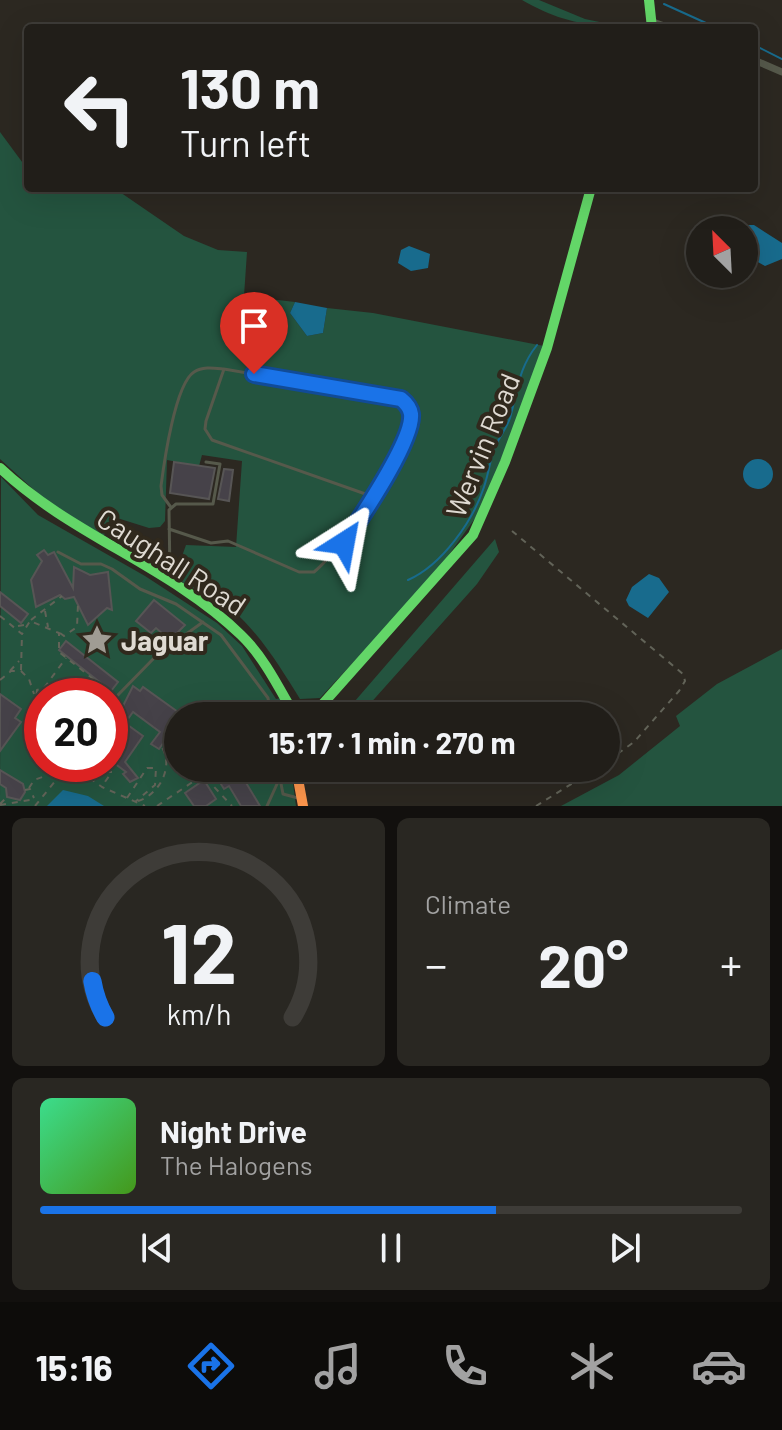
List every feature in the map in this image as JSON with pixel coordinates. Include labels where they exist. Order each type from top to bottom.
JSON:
[{"type":"street","points":[[649,0],[652,24]]},
{"type":"street","points":[[758,62],[782,72]]},
{"type":"street","name":"Wervin Road","points":[[324,702],[473,535],[500,475],[547,348],[590,192]]},
{"type":"street","name":"Caughall Road","points":[[0,468],[52,512],[209,608],[241,635],[268,668],[287,702]]},
{"type":"street","points":[[298,782],[302,802]]},
{"type":"lane","points":[[169,529],[200,541],[228,541],[299,572],[314,572],[344,543],[375,497],[411,423],[406,403],[401,399],[224,369],[202,368],[189,376],[172,418],[162,477],[162,495],[170,506],[169,529],[169,584]]},
{"type":"lane","points":[[224,369],[206,421],[205,429],[212,440],[375,497]]},
{"type":"lane","points":[[170,506],[213,504],[220,464],[206,462]]},
{"type":"lane","points":[[58,552],[81,564],[101,564],[203,622],[231,645],[269,702]]},
{"type":"lane","points":[[128,685],[157,655],[203,622]]},
{"type":"lane","points":[[267,806],[277,782]]},
{"type":"lane","points":[[279,782],[283,794],[302,802]]},
{"type":"path","points":[[512,531],[683,674],[685,681],[679,691],[634,742],[620,752]]},
{"type":"path","points":[[28,678],[21,671],[19,660],[22,634],[34,614],[45,610],[62,596]]},
{"type":"path","points":[[0,616],[18,625],[30,623],[64,636],[77,627],[78,604]]},
{"type":"path","points":[[45,610],[45,623],[49,628]]},
{"type":"path","points":[[18,625],[22,634]]},
{"type":"path","points":[[59,633],[57,650],[91,678]]},
{"type":"path","points":[[51,678],[66,658]]},
{"type":"path","points":[[0,680],[19,660]]},
{"type":"path","points":[[9,672],[21,671]]},
{"type":"path","points":[[135,802],[149,798],[160,788],[166,759],[161,746]]},
{"type":"path","points":[[127,798],[147,768],[156,768],[155,785],[135,802]]},
{"type":"path","points":[[157,806],[203,775],[232,806]]},
{"type":"path","points":[[32,782],[27,789],[36,805]]},
{"type":"path","points":[[36,805],[55,782]]},
{"type":"path","points":[[95,782],[145,806]]},
{"type":"path","points":[[102,787],[105,782]]},
{"type":"path","points":[[536,806],[575,782]]},
{"type":"path","points":[[0,804],[7,797]]},
{"type":"path","points":[[0,804],[35,799]]},
{"type":"green space","points":[[522,0],[539,0],[585,19],[609,24],[589,24],[544,11]]},
{"type":"green space","points":[[0,132],[24,165],[24,192],[120,192],[184,236],[218,250],[247,252],[244,296],[295,302],[290,313],[307,336],[323,333],[327,308],[373,313],[544,346],[491,496],[433,577],[320,698],[300,699],[266,648],[238,615],[205,592],[186,587],[176,573],[186,545],[236,547],[242,461],[202,455],[199,466],[167,460],[165,521],[160,527],[149,528],[114,517],[103,537],[55,509],[0,459]]},
{"type":"green space","points":[[1,477],[38,515],[145,576],[217,623],[242,646],[276,699],[281,698],[283,702],[164,702],[164,782],[293,782],[296,806],[0,806]]},
{"type":"green space","points":[[495,539],[499,552],[477,584],[372,702],[354,702]]},
{"type":"green space","points":[[782,649],[782,806],[561,806],[606,782],[620,782],[620,774],[680,726],[676,716],[717,684]]},
{"type":"water","points":[[758,228],[782,243],[782,259],[765,266],[758,262]]},
{"type":"water","points":[[409,246],[430,254],[428,268],[411,271],[398,263],[401,250]]},
{"type":"water","points":[[295,302],[327,308],[323,333],[307,336],[290,313]]},
{"type":"water","points":[[758,459],[768,464],[773,474],[768,484],[758,489],[748,484],[743,474],[748,464]]},
{"type":"water","points":[[649,574],[659,578],[669,592],[648,618],[629,606],[626,600],[632,587]]},
{"type":"water","points":[[63,790],[88,796],[104,806],[47,806]]},
{"type":"building","points":[[174,462],[215,468],[209,499],[170,493]]},
{"type":"building","points":[[224,469],[233,470],[229,501],[218,499]]},
{"type":"building","points":[[44,550],[48,555],[54,552],[73,588],[74,567],[90,575],[108,572],[112,610],[107,608],[88,625],[74,597],[65,599],[60,595],[36,607],[31,580],[42,561],[37,555]]},
{"type":"building","points":[[0,592],[28,614],[21,623],[0,606]]},
{"type":"building","points":[[154,600],[185,625],[170,640],[156,628],[151,633],[136,621]]},
{"type":"building","points":[[66,641],[113,678],[95,678],[59,650]]},
{"type":"building","points":[[133,686],[140,691],[143,687],[164,702],[164,742],[159,749],[151,744],[160,732],[133,712],[128,719],[128,696]]},
{"type":"building","points":[[0,694],[21,709],[15,718],[21,722],[0,751]]},
{"type":"building","points":[[128,725],[143,736],[128,758]]},
{"type":"building","points":[[128,766],[138,778],[130,782],[128,780]]},
{"type":"building","points":[[0,770],[23,784],[25,792],[20,800],[7,797],[6,788],[0,784]]},
{"type":"building","points":[[205,782],[216,799],[206,806],[194,806],[185,793]]},
{"type":"building","points":[[220,782],[246,782],[260,806],[241,806],[229,786],[224,789]]},
{"type":"waterway","points":[[664,4],[708,24]]},
{"type":"waterway","points":[[758,47],[782,59]]},
{"type":"waterway","points":[[408,580],[444,553],[472,514],[484,487],[493,451],[510,418],[522,371],[537,345]]},
{"type":"traffic: fast","points":[[649,0],[652,24]]},
{"type":"traffic: fast","points":[[324,702],[473,535],[505,462],[547,348],[590,192]]},
{"type":"traffic: fast","points":[[0,468],[58,513],[184,589],[213,611],[257,653],[287,702]]},
{"type":"traffic: slow","points":[[299,782],[303,806]]},
{"type":"place","name":"Jaguar","points":[[97,640]]},
{"type":"route","points":[[254,374],[401,399],[410,409],[411,423],[381,487],[344,543]]}]
